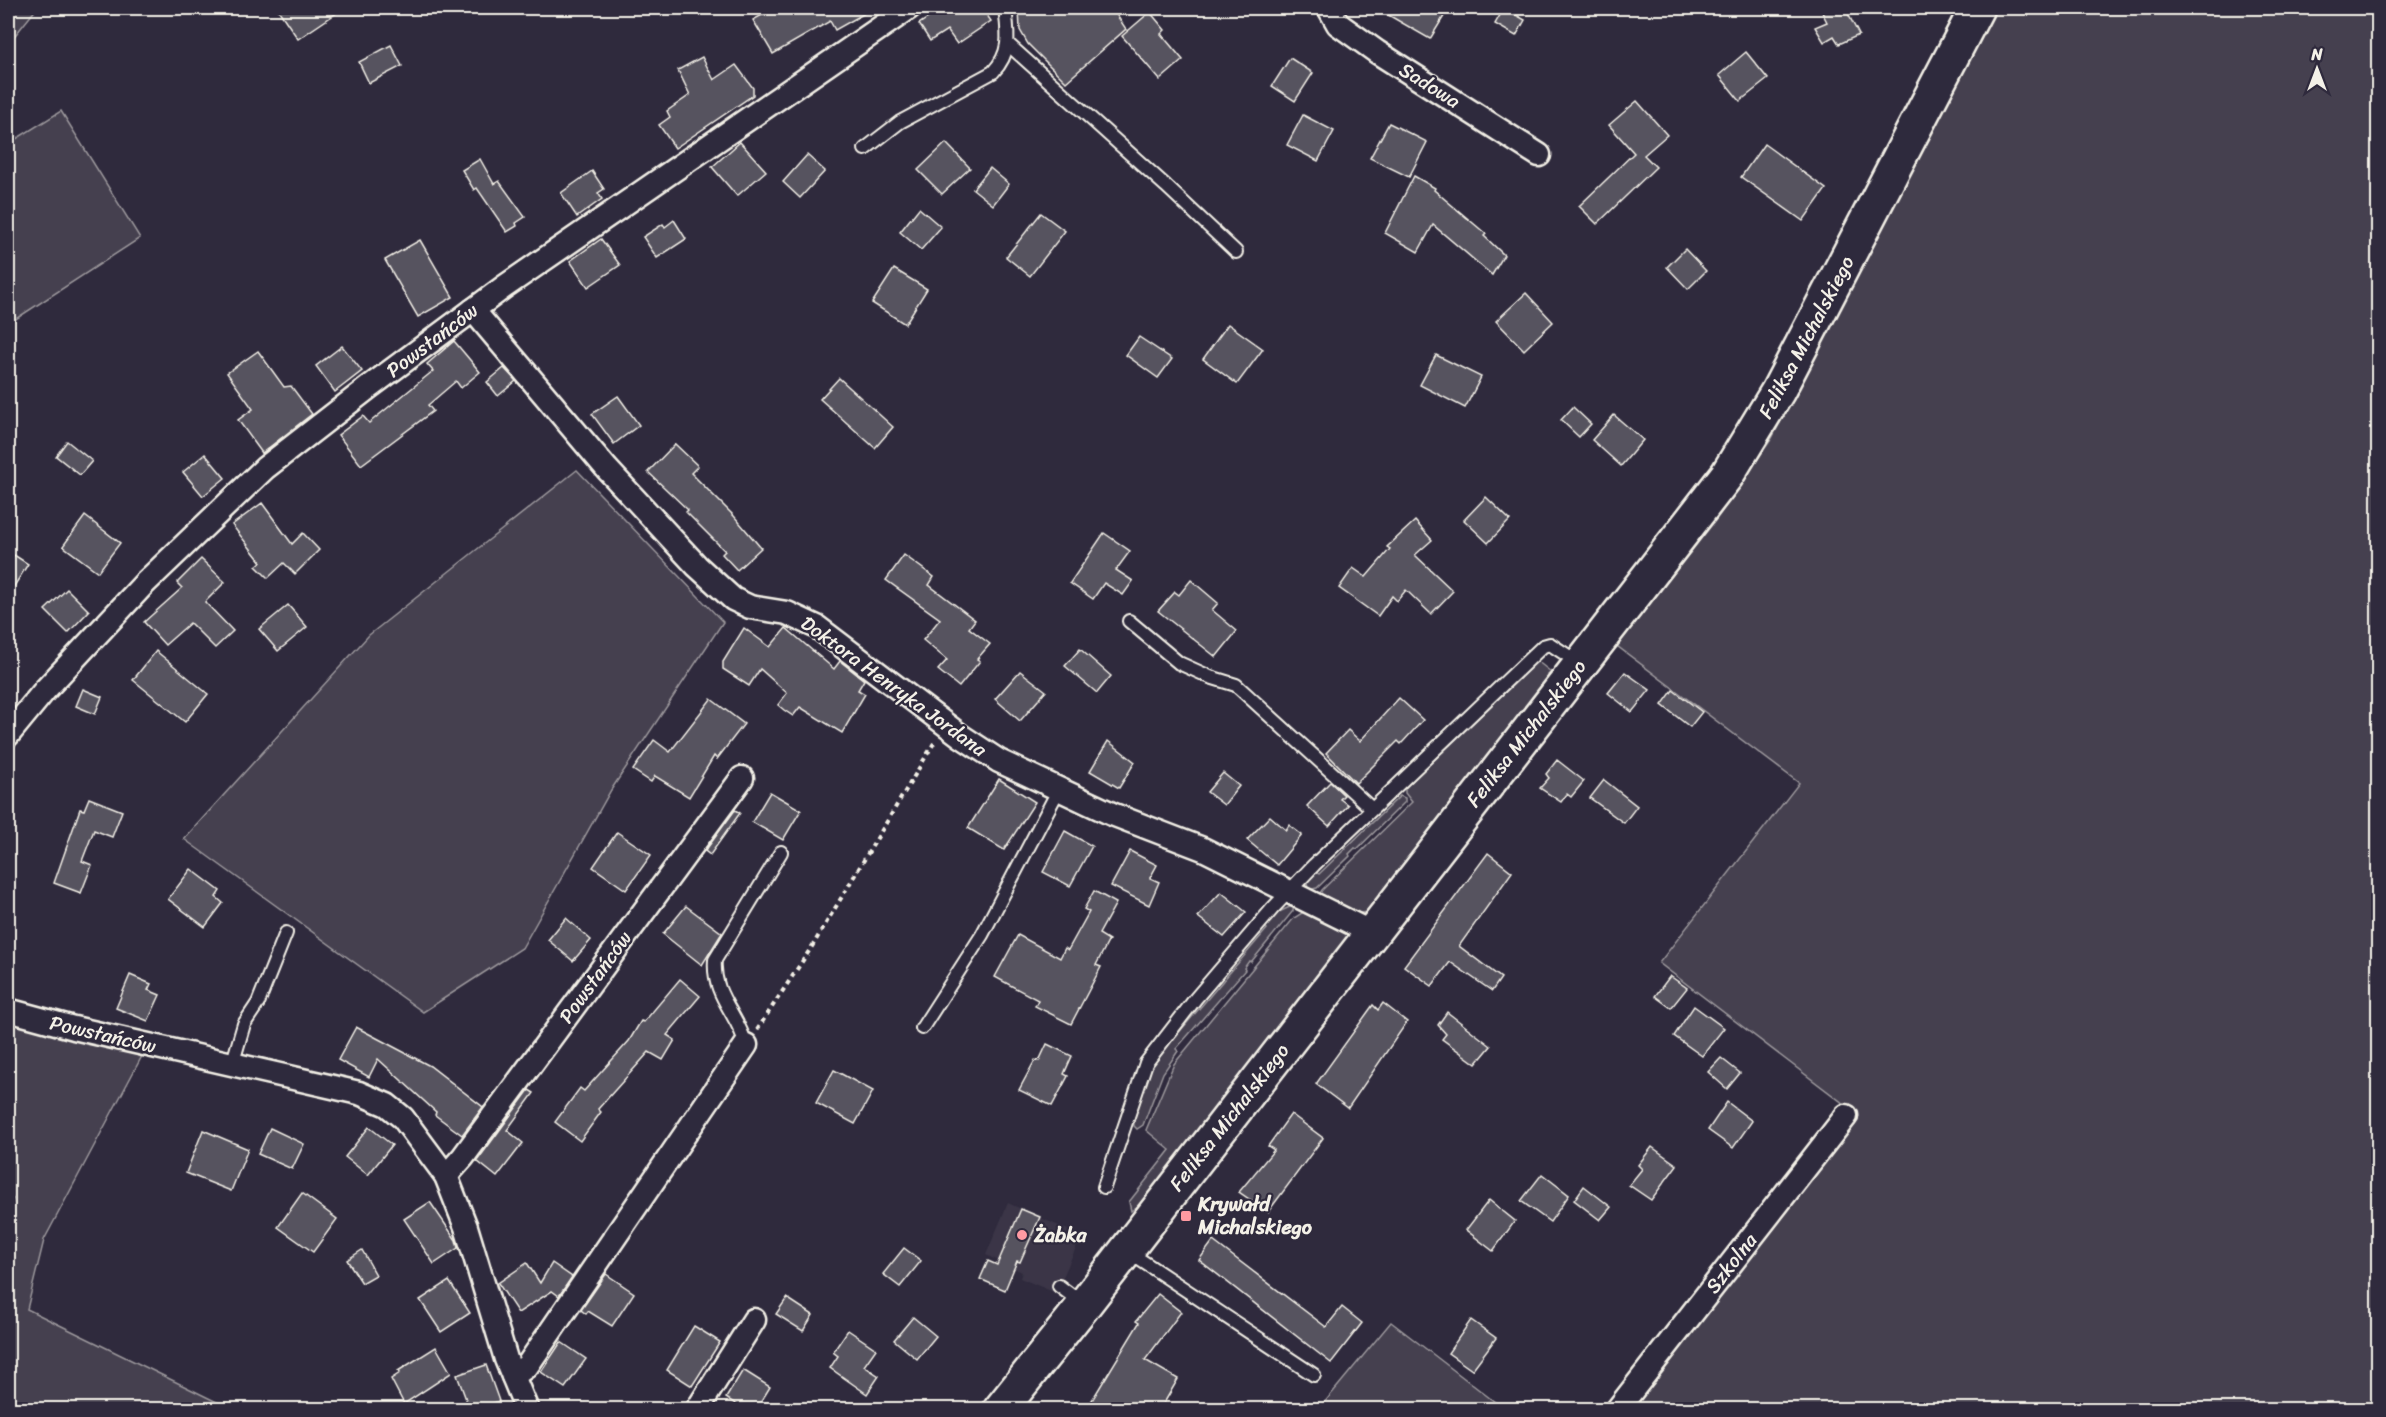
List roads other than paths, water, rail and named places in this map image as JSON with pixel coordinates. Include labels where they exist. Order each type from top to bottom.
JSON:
[{"type":"street","name":"Powstańców","points":[[8,735],[36,700],[108,621],[251,480],[368,388],[473,310],[909,8]]},
{"type":"street","name":"Sadowa","points":[[1329,8],[1338,24],[1377,52],[1539,154]]},
{"type":"street","name":"Feliksa Michalskiego","points":[[1000,1410],[1072,1296],[1126,1251],[1727,475],[1760,423],[1829,295],[1977,8]]},
{"type":"street","name":"Doktora Henryka Jordana","points":[[473,310],[607,469],[716,586],[742,604],[778,610],[817,627],[990,756],[1122,818],[1194,846],[1372,933]]},
{"type":"street","name":"Powstańców","points":[[446,1176],[470,1147],[742,778]]},
{"type":"street","name":"Powstańców","points":[[8,1010],[65,1026],[344,1089],[380,1101],[403,1118],[446,1176],[466,1227],[494,1322],[527,1410]]},
{"type":"street","points":[[513,1376],[527,1366],[746,1045]]},
{"type":"street","name":"Szkolna","points":[[1617,1410],[1846,1116]]},
{"type":"street","points":[[697,1410],[754,1320]]},
{"type":"lane","points":[[865,149],[920,110],[993,72],[1001,64],[1009,45],[1005,8]]},
{"type":"lane","points":[[1009,45],[1140,161],[1236,252]]},
{"type":"lane","points":[[1129,621],[1179,663],[1210,677],[1236,685],[1372,809]]},
{"type":"lane","points":[[1104,1187],[1150,1056],[1196,998],[1288,892],[1543,646],[1550,644],[1558,647],[1580,664]]},
{"type":"lane","points":[[922,1028],[982,935],[1059,789]]},
{"type":"lane","points":[[746,1045],[742,1031],[720,994],[716,981],[716,960],[781,852]]},
{"type":"lane","points":[[232,1065],[244,1024],[258,1003],[286,933]]},
{"type":"lane","points":[[1126,1251],[1314,1375]]},
{"type":"place","name":"Krywałd Michalskiego","points":[[1186,1216]]},
{"type":"place","name":"Żabka","points":[[1022,1235]]}]
